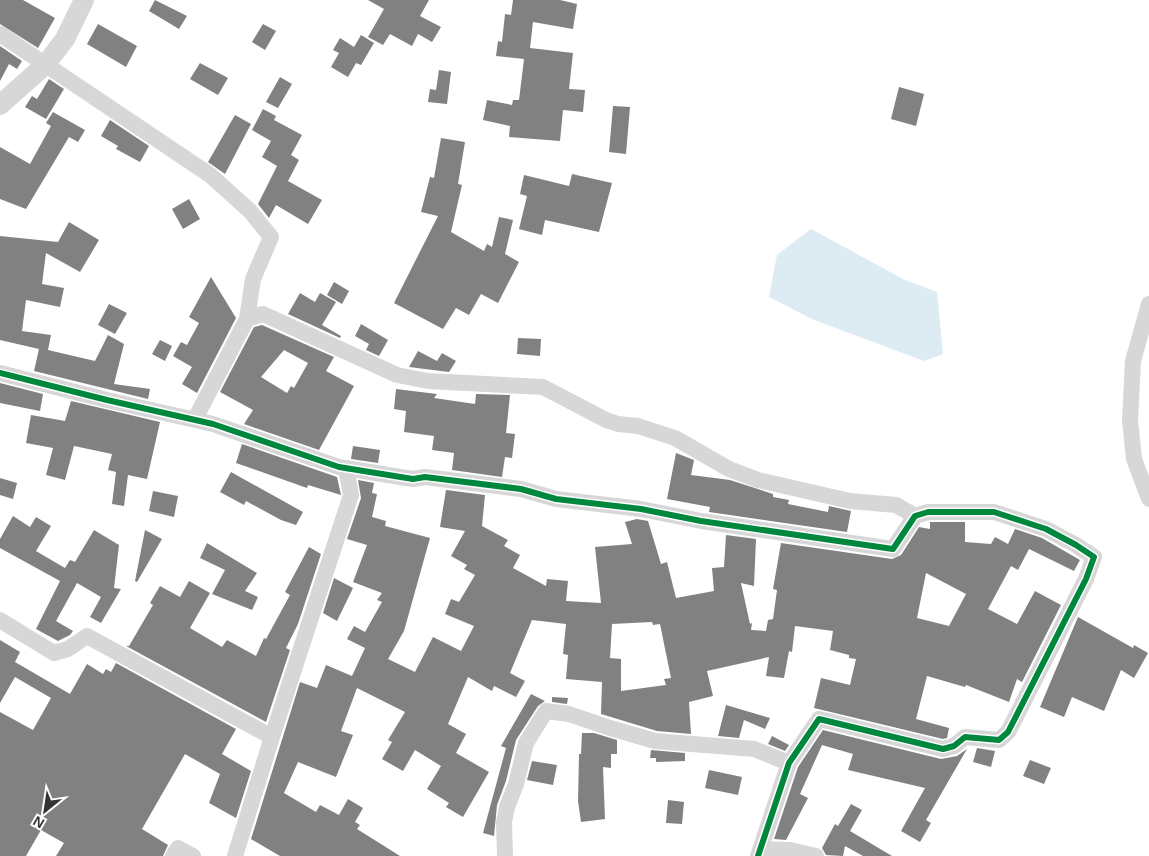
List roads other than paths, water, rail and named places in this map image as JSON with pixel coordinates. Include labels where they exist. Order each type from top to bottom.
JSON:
[{"type":"street","points":[[0,105],[46,64],[65,39],[84,0]]},
{"type":"street","points":[[0,34],[210,175],[250,211],[272,237],[253,279],[247,319],[195,419]]},
{"type":"street","points":[[1149,304],[1133,360],[1130,420],[1134,459],[1149,499]]},
{"type":"street","points":[[247,319],[264,314],[397,375],[428,381],[543,387],[606,420],[618,424],[638,426],[675,438],[729,469],[758,480],[850,501],[896,505],[915,516]]},
{"type":"street","points":[[0,374],[195,419],[346,468],[413,478],[424,476],[521,489],[556,499],[642,509],[702,521],[893,549],[915,516],[928,512],[994,512],[1046,529],[1076,544],[1094,557],[1092,567],[1012,723],[999,740],[965,737],[954,746],[943,749],[819,719],[789,763],[760,852],[816,856]]},
{"type":"street","points":[[235,856],[351,495],[346,468]]},
{"type":"street","points":[[0,620],[54,653],[68,649],[87,636],[272,737]]},
{"type":"street","points":[[506,856],[504,822],[507,807],[516,784],[526,743],[546,711],[568,714],[610,728],[656,740],[754,749],[789,763]]},
{"type":"street","points":[[173,856],[178,848],[193,856]]}]
